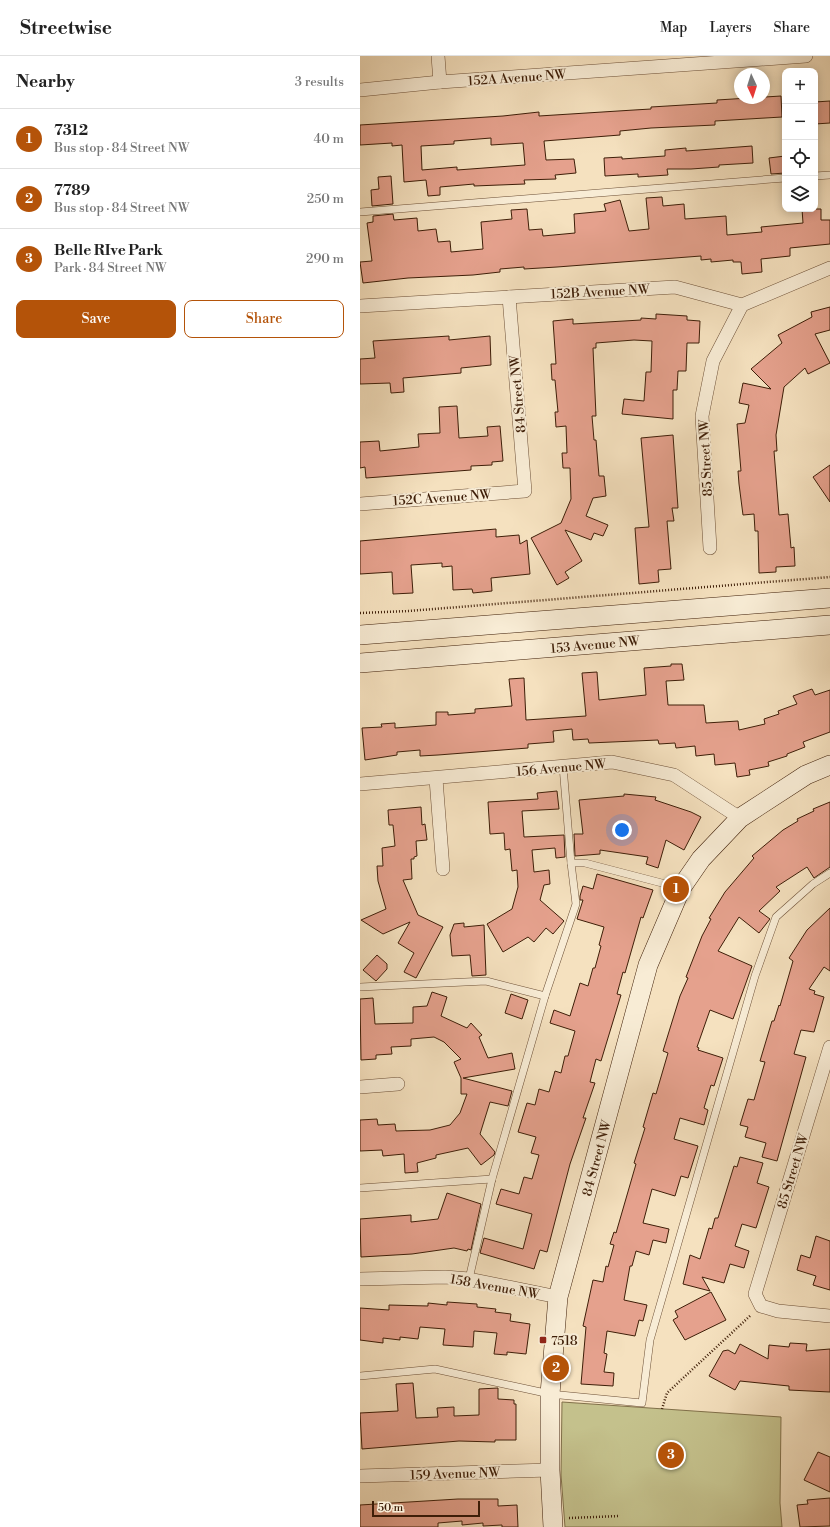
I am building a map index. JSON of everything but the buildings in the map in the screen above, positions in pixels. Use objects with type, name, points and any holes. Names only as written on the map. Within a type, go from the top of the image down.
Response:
[{"type":"main road","name":"153 Avenue NW","points":[[360,635],[830,598]]},
{"type":"main road","name":"153 Avenue NW","points":[[360,662],[830,625]]},
{"type":"main road","points":[[360,627],[405,632]]},
{"type":"main road","points":[[740,818],[806,774],[830,765]]},
{"type":"main road","name":"84 Street NW","points":[[553,1523],[550,1470],[550,1394],[558,1297],[648,965],[682,888],[702,859],[740,818]]},
{"type":"street","points":[[438,56],[440,82]]},
{"type":"street","name":"152A Avenue NW","points":[[360,90],[440,82],[770,57],[806,56]]},
{"type":"street","points":[[742,305],[830,268]]},
{"type":"street","name":"152B Avenue NW","points":[[360,306],[675,287],[742,305]]},
{"type":"street","name":"84 Street NW","points":[[509,297],[525,491]]},
{"type":"street","name":"85 Street NW","points":[[710,548],[702,416],[713,361],[742,305]]},
{"type":"street","name":"152C Avenue NW","points":[[360,504],[525,491]]},
{"type":"street","name":"156 Avenue NW","points":[[360,784],[436,779],[612,762],[674,775],[740,818]]},
{"type":"street","points":[[436,779],[443,869]]},
{"type":"street","name":"85 Street NW","points":[[758,1300],[830,1047]]},
{"type":"street","points":[[360,1087],[398,1084]]},
{"type":"street","name":"158 Avenue NW","points":[[360,1279],[445,1277],[469,1279],[558,1297]]},
{"type":"street","points":[[758,1300],[778,1311],[830,1316]]},
{"type":"street","name":"159 Avenue NW","points":[[360,1476],[550,1470]]},
{"type":"lane","points":[[818,176],[830,175]]},
{"type":"lane","points":[[360,212],[782,178]]},
{"type":"lane","points":[[469,1279],[492,1179],[545,996],[576,904],[570,863],[563,766]]},
{"type":"lane","points":[[570,863],[585,863],[682,888]]},
{"type":"lane","points":[[360,1376],[435,1369],[550,1394],[642,1403],[650,1340],[760,961],[776,917],[813,884],[830,873]]},
{"type":"lane","points":[[360,987],[486,981],[545,996]]},
{"type":"lane","points":[[360,1188],[492,1179]]},
{"type":"path","points":[[360,613],[409,611],[830,577]]},
{"type":"path","points":[[662,1409],[667,1393],[758,1300]]},
{"type":"path","points":[[553,1523],[620,1516]]},
{"type":"shaded area","points":[[562,1402],[781,1417],[780,1503],[782,1527],[565,1527],[561,1475]]},
{"type":"place","name":"7312","points":[[676,889]]},
{"type":"place","name":"7518","points":[[543,1340]]},
{"type":"place","name":"7789","points":[[556,1368]]},
{"type":"place","name":"Belle RIve Park","points":[[671,1455]]}]
